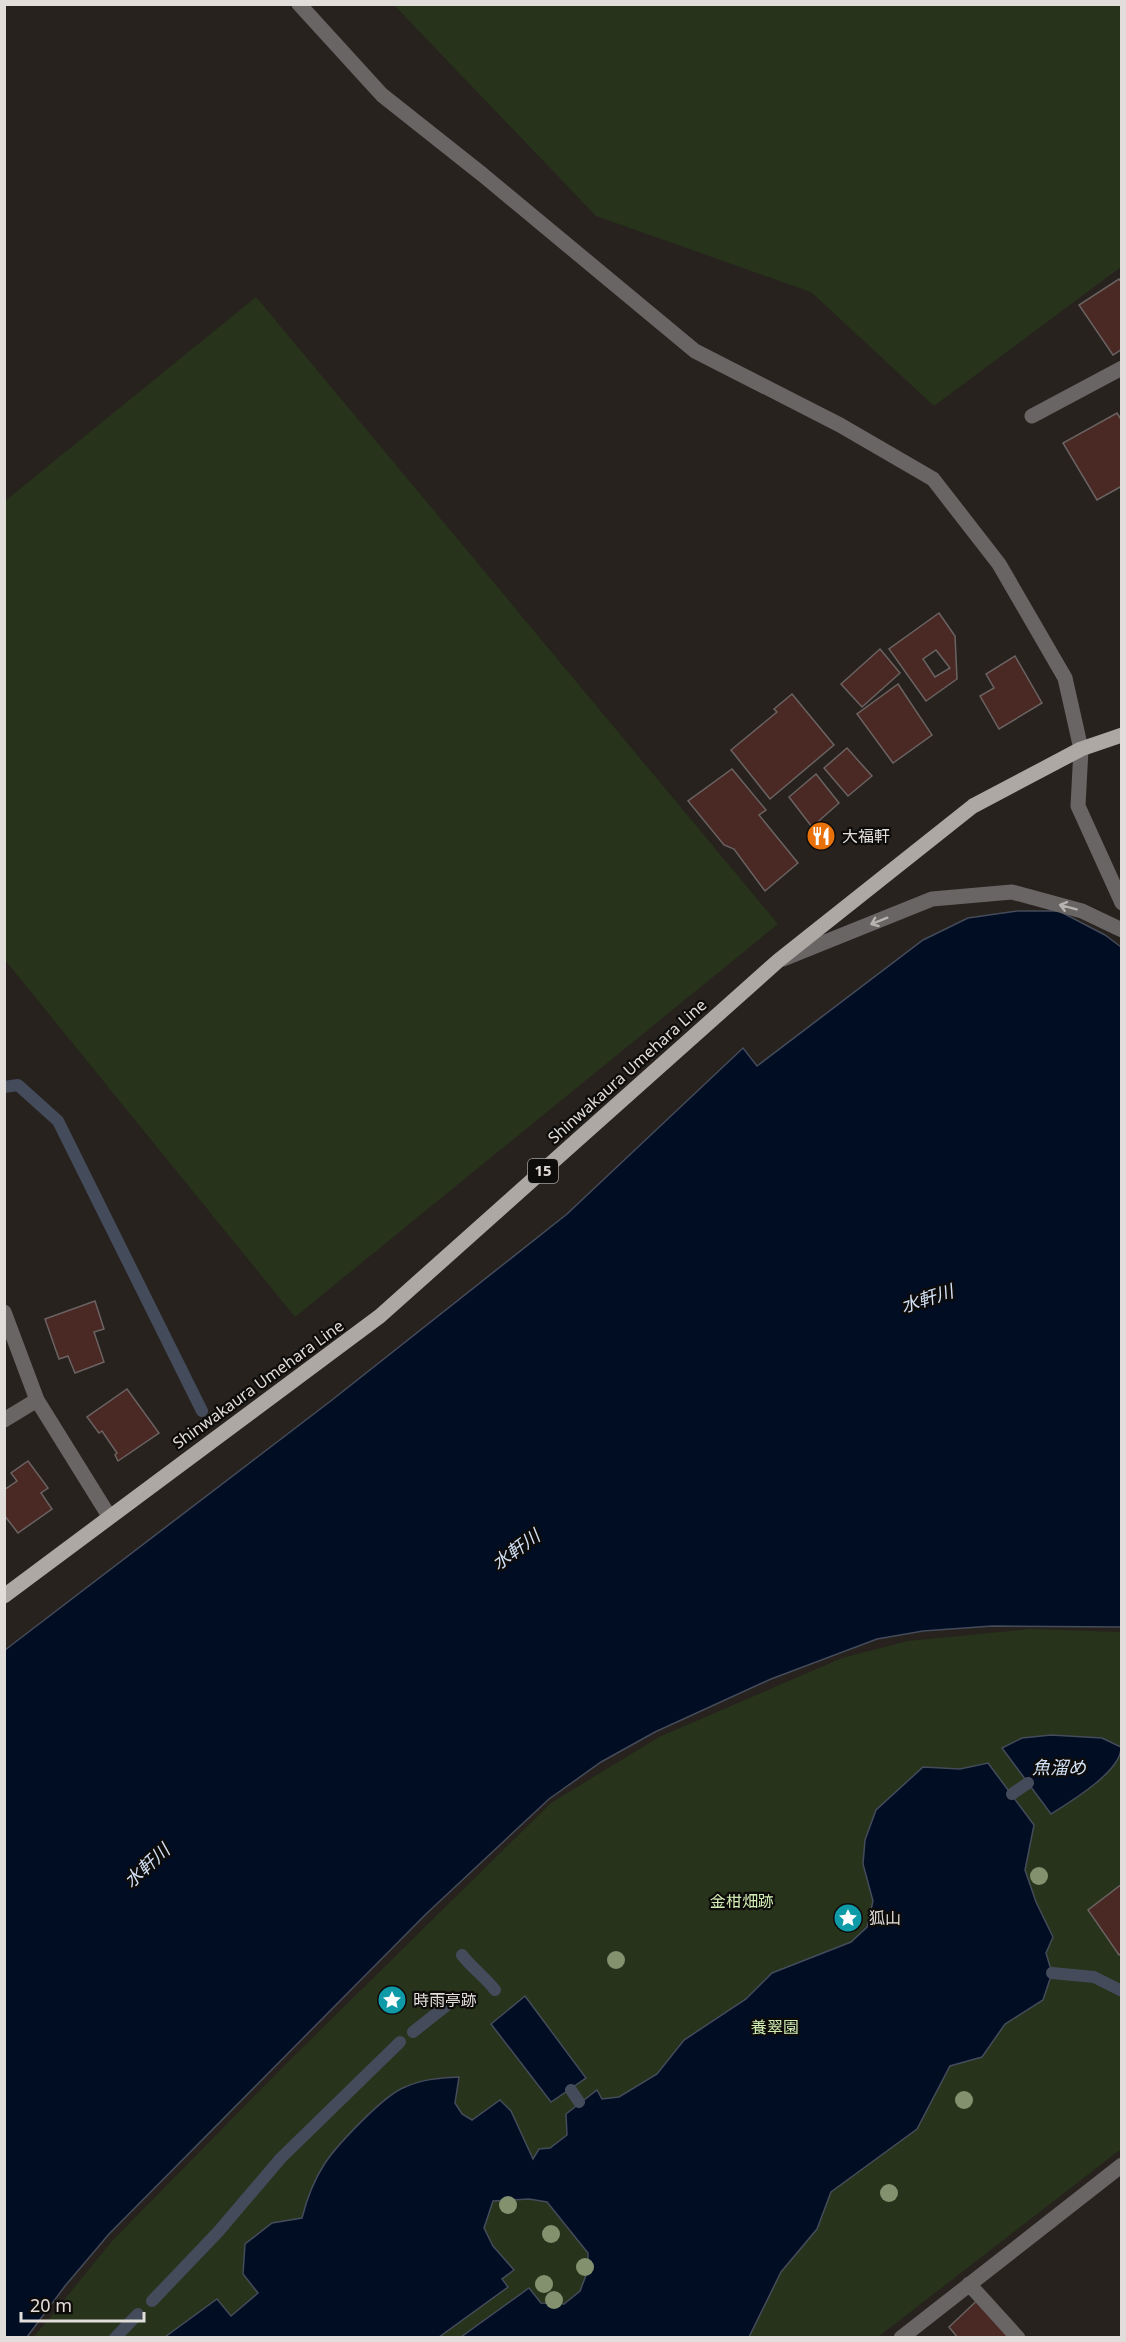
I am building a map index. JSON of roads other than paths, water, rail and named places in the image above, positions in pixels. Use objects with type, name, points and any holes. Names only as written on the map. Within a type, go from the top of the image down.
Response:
[{"type":"main road","name":"Shinwakaura Umehara Line","points":[[4,1596],[380,1316],[779,960],[973,806],[1081,749],[1122,735]]},
{"type":"street","points":[[299,4],[382,95],[483,175],[695,351],[840,425],[933,479],[999,564],[1065,678],[1081,749],[1078,806],[1122,903]]},
{"type":"street","points":[[1032,416],[1120,372]]},
{"type":"street","points":[[779,960],[932,899],[1012,892],[1083,911],[1122,930]]},
{"type":"street","points":[[4,1312],[37,1400],[109,1516]]},
{"type":"street","points":[[4,1420],[37,1400]]},
{"type":"street","points":[[901,2337],[1122,2165]]},
{"type":"street","points":[[969,2284],[1018,2337]]},
{"type":"water","name":"水軒川","points":[[1017,911],[1059,911],[1105,935],[1121,947],[1121,1627],[992,1626],[923,1631],[877,1639],[771,1679],[655,1732],[601,1762],[549,1799],[426,1914],[109,2234],[65,2286],[27,2337],[5,2338],[5,1650],[332,1400],[567,1214],[743,1048],[757,1066],[923,940],[968,918]]},
{"type":"water","name":"魚溜め","points":[[1051,1735],[1102,1738],[1121,1747],[1119,1756],[1104,1776],[1082,1794],[1051,1814],[1002,1748],[1022,1738]]},
{"type":"water","points":[[988,1763],[1034,1825],[1025,1870],[1036,1902],[1053,1937],[1046,1953],[1052,1973],[1043,2000],[1005,2024],[982,2057],[950,2066],[917,2129],[831,2192],[817,2229],[781,2272],[749,2337],[461,2337],[529,2288],[541,2303],[564,2304],[580,2291],[588,2270],[588,2253],[547,2202],[529,2199],[493,2201],[484,2228],[493,2246],[514,2270],[502,2279],[508,2287],[439,2337],[165,2337],[217,2299],[231,2316],[258,2293],[243,2274],[245,2244],[272,2223],[302,2218],[311,2189],[325,2163],[362,2121],[396,2092],[412,2084],[438,2078],[459,2077],[455,2103],[462,2114],[472,2120],[500,2100],[511,2111],[533,2159],[539,2149],[550,2148],[567,2135],[566,2114],[597,2090],[602,2099],[619,2097],[657,2074],[684,2040],[746,1999],[772,1973],[851,1942],[867,1927],[873,1901],[863,1864],[865,1840],[876,1810],[923,1767],[960,1769]]},
{"type":"water","points":[[525,1996],[586,2078],[551,2102],[491,2024]]},
{"type":"waterway","points":[[4,1087],[18,1085],[58,1121],[202,1411]]},
{"type":"waterway","points":[[1012,1794],[1028,1783]]},
{"type":"waterway","points":[[462,1955],[495,1990]]},
{"type":"waterway","points":[[1052,1973],[1094,1977],[1122,1991]]},
{"type":"waterway","points":[[413,2032],[447,2005]]},
{"type":"waterway","points":[[152,2301],[218,2232],[281,2158],[400,2042]]},
{"type":"waterway","points":[[571,2090],[579,2102]]},
{"type":"waterway","points":[[115,2338],[138,2314]]},
{"type":"place","name":"大福軒","points":[[821,836]]},
{"type":"place","name":"狐山","points":[[848,1918]]},
{"type":"place","name":"時雨亭跡","points":[[392,2000]]},
{"type":"park label","name":"金柑畑跡","points":[[742,1901]]},
{"type":"park label","name":"養翠園","points":[[775,2027]]}]
